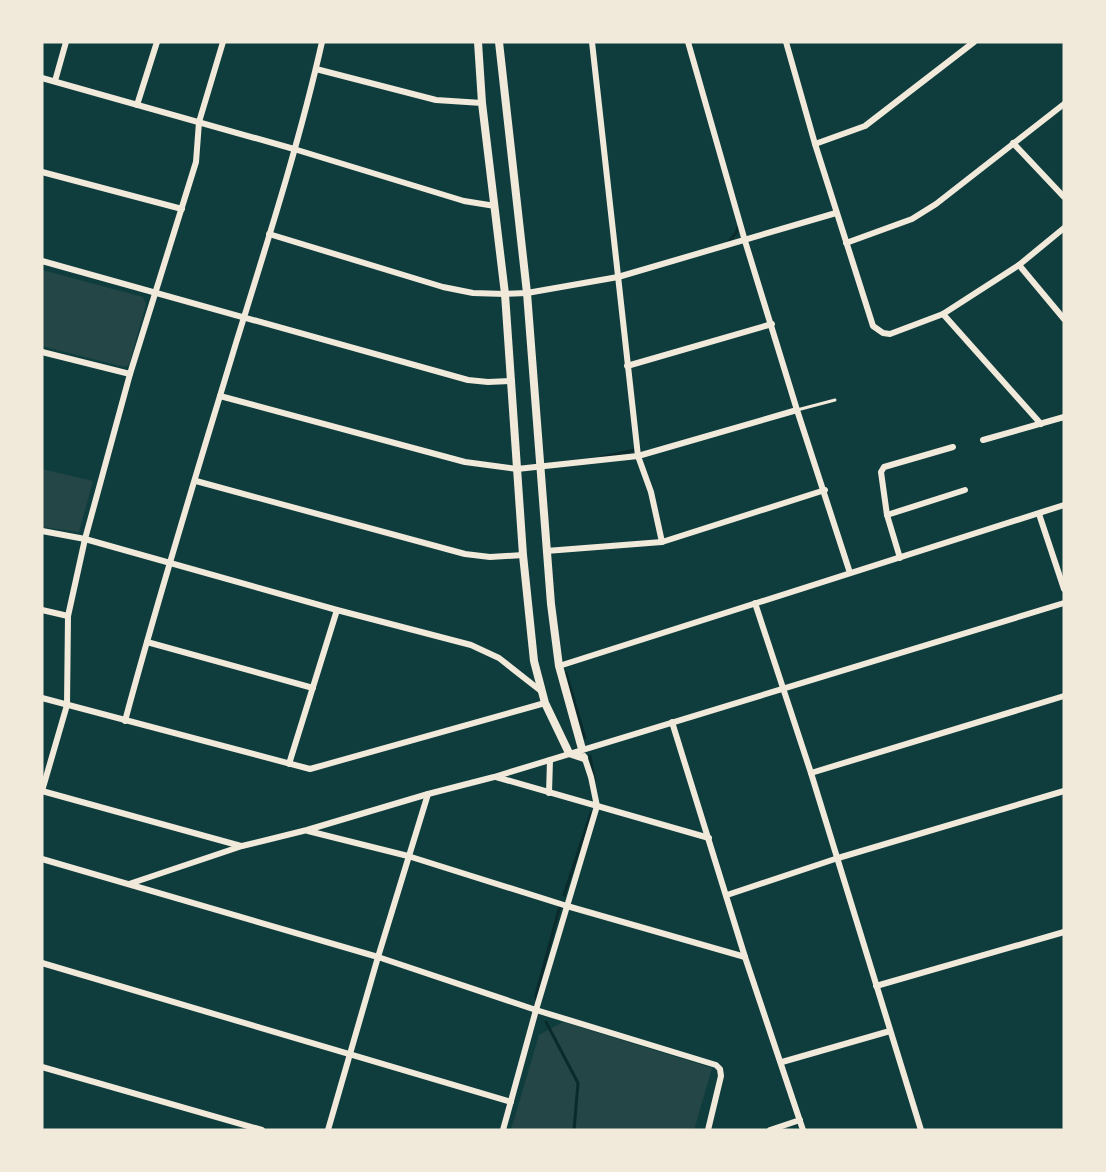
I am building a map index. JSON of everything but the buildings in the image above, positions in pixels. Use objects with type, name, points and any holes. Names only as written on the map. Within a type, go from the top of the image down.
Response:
[{"type":"street","points":[[55,81],[66,42]]},
{"type":"street","points":[[137,105],[158,42]]},
{"type":"street","points":[[223,42],[199,122],[196,162],[130,374],[85,539],[68,616],[68,705],[42,791],[242,846]]},
{"type":"street","points":[[125,721],[169,563],[196,481],[294,149],[322,42]]},
{"type":"street","points":[[478,42],[482,103],[505,294],[516,469],[534,660],[545,703],[569,753]]},
{"type":"street","points":[[499,42],[527,293],[546,551],[560,666],[597,806],[503,1130]]},
{"type":"street","points":[[592,42],[638,456],[651,492],[662,542]]},
{"type":"street","points":[[688,42],[745,241],[850,573]]},
{"type":"street","points":[[786,42],[836,213],[873,326],[883,333],[890,334],[943,314],[1019,265],[1064,228]]},
{"type":"street","points":[[815,144],[865,126],[974,42]]},
{"type":"street","points":[[316,69],[436,100],[482,103]]},
{"type":"street","points":[[42,78],[294,149],[464,201],[495,206]]},
{"type":"street","points":[[846,243],[912,219],[936,204],[1064,104]]},
{"type":"street","points":[[1013,143],[1064,197]]},
{"type":"street","points":[[42,172],[182,209]]},
{"type":"street","points":[[269,234],[443,287],[473,293],[505,294],[527,293],[618,277],[836,213]]},
{"type":"street","points":[[42,261],[468,380],[512,381]]},
{"type":"street","points":[[1019,265],[1064,319]]},
{"type":"street","points":[[943,314],[1041,424]]},
{"type":"street","points":[[627,366],[772,324]]},
{"type":"street","points":[[42,352],[130,374]]},
{"type":"street","points":[[220,396],[465,462],[516,469],[638,456],[797,410]]},
{"type":"street","points":[[983,440],[1064,417]]},
{"type":"street","points":[[900,558],[887,515],[880,474],[884,467],[954,447]]},
{"type":"street","points":[[196,481],[465,554],[490,557],[523,555]]},
{"type":"street","points":[[546,551],[662,542],[825,490]]},
{"type":"street","points":[[887,515],[966,490]]},
{"type":"street","points":[[560,666],[1064,506]]},
{"type":"street","points":[[1039,514],[1064,590]]},
{"type":"street","points":[[42,531],[85,539],[471,645],[499,658],[541,691]]},
{"type":"street","points":[[755,603],[838,858],[921,1130]]},
{"type":"street","points":[[129,884],[242,846],[494,777],[569,753],[583,753],[672,722],[1064,603]]},
{"type":"street","points":[[42,609],[68,616]]},
{"type":"street","points":[[289,765],[337,610]]},
{"type":"street","points":[[147,642],[313,688]]},
{"type":"street","points":[[811,773],[1064,696]]},
{"type":"street","points":[[42,698],[304,769],[317,769],[545,703]]},
{"type":"street","points":[[672,722],[745,957],[803,1130]]},
{"type":"street","points":[[549,793],[550,760]]},
{"type":"street","points":[[494,777],[709,838]]},
{"type":"street","points":[[727,895],[838,858],[1064,790]]},
{"type":"street","points":[[328,1130],[428,794]]},
{"type":"street","points":[[307,830],[408,856],[567,906],[745,957]]},
{"type":"street","points":[[42,859],[378,957],[536,1010],[716,1065],[720,1069],[721,1076],[708,1130]]},
{"type":"street","points":[[876,986],[1064,932]]},
{"type":"street","points":[[42,963],[511,1102]]},
{"type":"street","points":[[782,1062],[890,1031]]},
{"type":"street","points":[[42,1067],[262,1130]]},
{"type":"street","points":[[770,1130],[800,1120]]},
{"type":"lane","points":[[797,410],[835,400]]},
{"type":"shaded area","points":[[42,270],[143,297],[146,304],[129,365],[124,367],[42,346]]},
{"type":"shaded area","points":[[42,469],[93,481],[79,532],[42,527]]},
{"type":"shaded area","points":[[563,1022],[712,1068],[694,1130],[511,1130],[539,1035]]},
{"type":"waterway","points":[[726,245],[736,233],[739,225]]},
{"type":"waterway","points":[[602,457],[635,450],[635,448]]},
{"type":"waterway","points":[[566,673],[585,738]]},
{"type":"waterway","points":[[590,756],[594,778]]},
{"type":"waterway","points":[[564,895],[591,813]]},
{"type":"waterway","points":[[537,1000],[536,995],[560,906]]},
{"type":"waterway","points":[[546,1022],[578,1083],[574,1130]]}]
